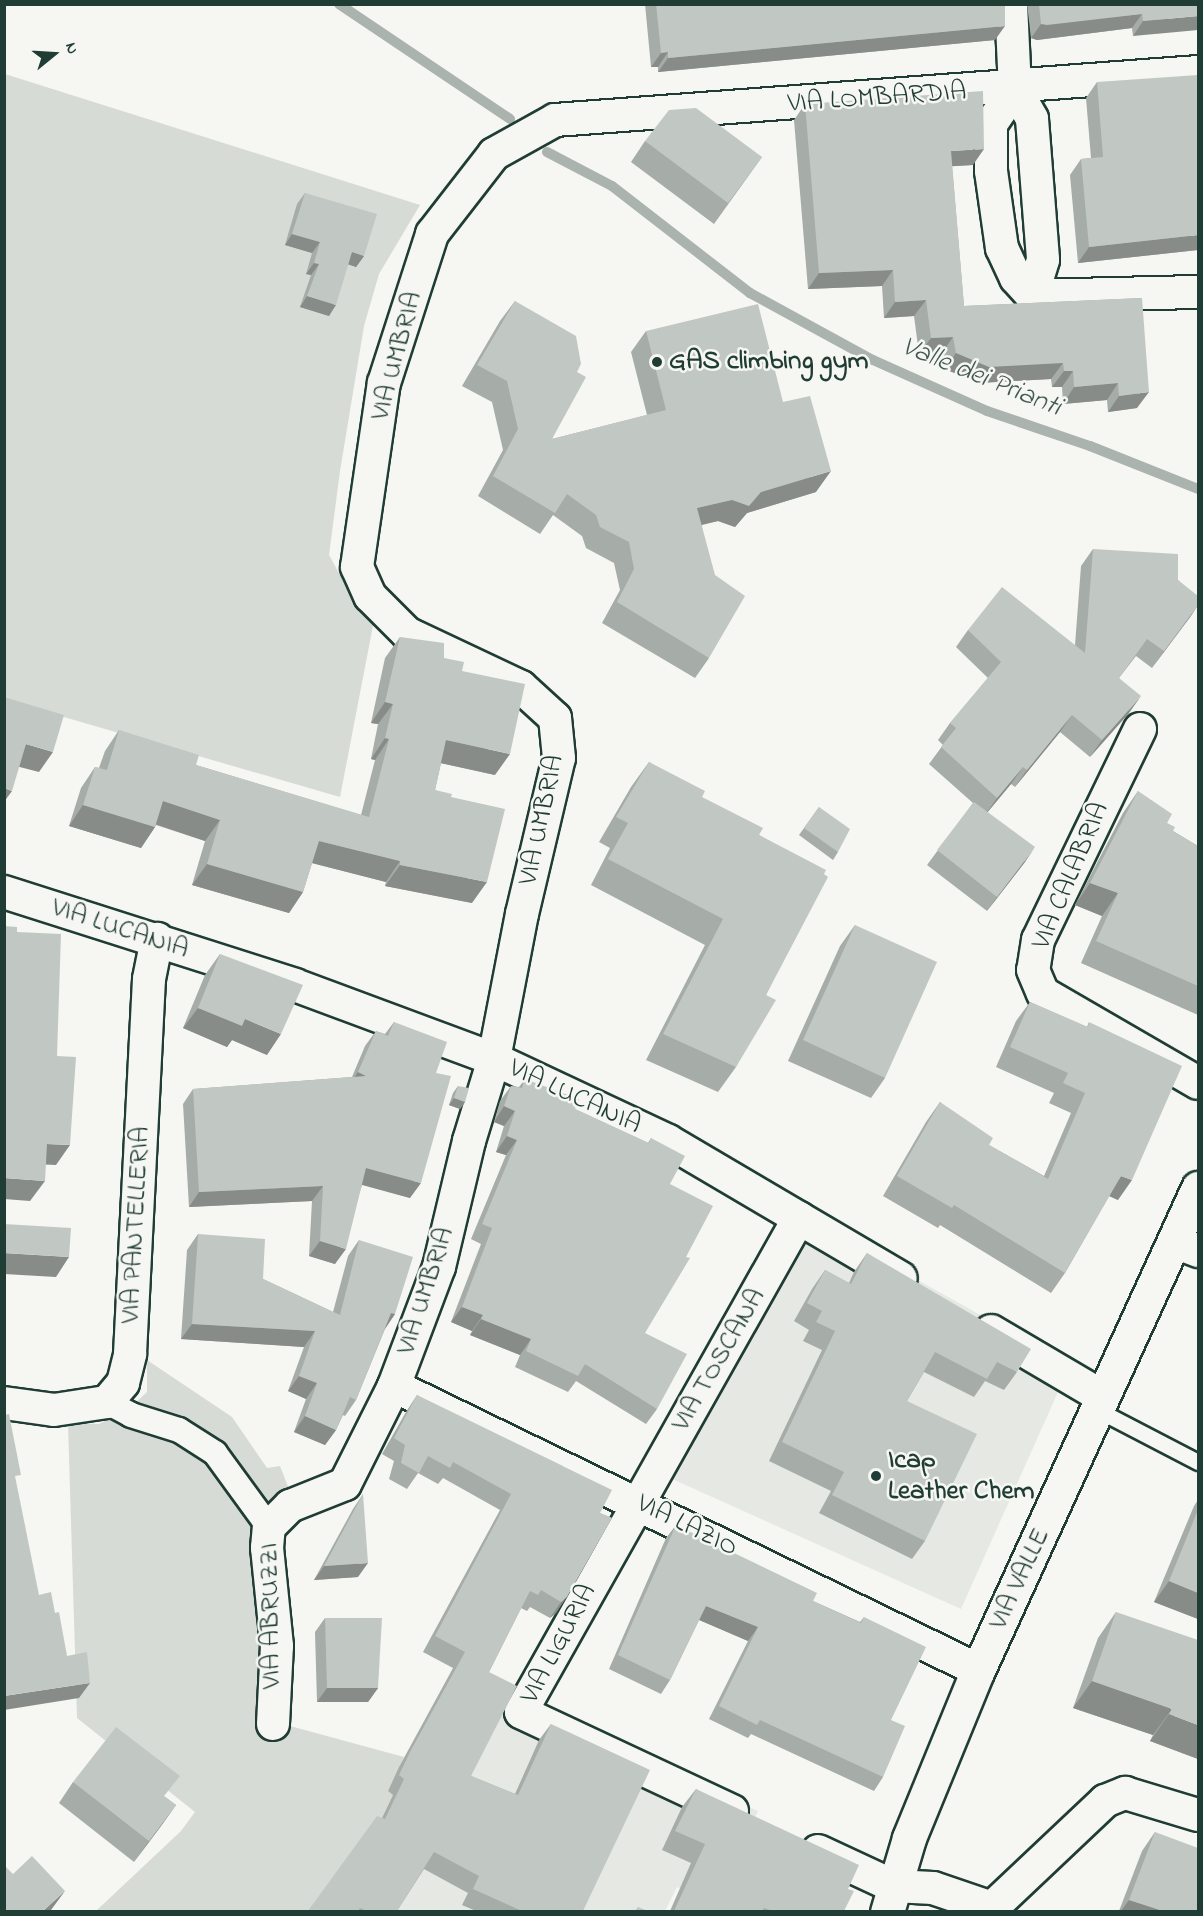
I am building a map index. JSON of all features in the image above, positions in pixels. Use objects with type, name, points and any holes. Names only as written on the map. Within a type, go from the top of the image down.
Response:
[{"type":"main road","name":"VIA VALLE","points":[[890,1899],[978,1670],[1100,1404],[1187,1247],[1198,1188]]},
{"type":"street","points":[[1011,4],[1015,89],[1032,119],[1042,260],[1032,296]]},
{"type":"street","name":"VIA LOMBARDIA","points":[[555,120],[1015,89],[1198,72]]},
{"type":"street","points":[[1015,89],[991,124],[991,171],[1002,248],[1016,278],[1032,296],[1198,292]]},
{"type":"street","name":"VIA UMBRIA","points":[[394,1386],[439,1267],[468,1141],[494,1059],[522,914],[559,758],[555,718],[521,687],[407,633],[369,596],[357,567],[384,383],[432,234],[494,154],[555,120]]},
{"type":"street","name":"VIA CALABRIA","points":[[1140,729],[1038,940],[1033,970],[1043,993],[1198,1083]]},
{"type":"street","name":"VIA LUCANIA","points":[[4,892],[158,939],[494,1059],[668,1141],[931,1296]]},
{"type":"street","name":"VIA PANTELLERIA","points":[[107,1402],[123,1383],[130,1354],[149,979],[158,939]]},
{"type":"street","name":"VIA TOSCANA","points":[[638,1501],[800,1218]]},
{"type":"street","points":[[962,1314],[1100,1404]]},
{"type":"street","name":"VIA LAZIO","points":[[394,1386],[638,1501],[978,1670]]},
{"type":"street","name":"VIA ABRUZZI","points":[[273,1724],[277,1646],[267,1548],[270,1527],[290,1506],[345,1484],[394,1386]]},
{"type":"street","points":[[4,1403],[54,1410],[107,1402],[131,1415],[179,1430],[215,1453],[270,1527]]},
{"type":"street","name":"VIA LIGURIA","points":[[638,1501],[521,1712],[755,1821]]},
{"type":"street","points":[[787,1836],[890,1899],[933,1888],[992,1910],[1105,1801],[1125,1793],[1198,1815]]},
{"type":"lane","points":[[1100,1404],[1198,1462]]},
{"type":"shaded area","points":[[5,74],[420,205],[379,274],[364,326],[340,471],[329,555],[346,586],[376,610],[340,797],[5,700]]},
{"type":"shaded area","points":[[810,1225],[844,1239],[1070,1365],[961,1609],[670,1478]]},
{"type":"shaded area","points":[[147,1360],[232,1417],[267,1468],[280,1466],[292,1497],[283,1527],[286,1631],[279,1723],[404,1757],[388,1791],[393,1795],[373,1836],[309,1911],[96,1911],[181,1831],[195,1812],[77,1718],[68,1423],[99,1424],[129,1409],[147,1392]]},
{"type":"shaded area","points":[[450,1675],[758,1811],[714,1903],[677,1887],[665,1911],[309,1912],[388,1791]]},
{"type":"building","points":[[656,4],[1005,4],[1005,26],[668,58],[668,52],[661,53]]},
{"type":"building","points":[[1039,4],[1198,4],[1198,16],[1143,21],[1142,14],[1047,25],[1041,24]]},
{"type":"building","points":[[1198,75],[1198,235],[1089,247],[1081,159],[1103,157],[1097,82]]},
{"type":"building","points":[[983,91],[984,149],[951,151],[964,306],[1142,298],[1149,392],[1119,396],[1118,383],[1074,387],[1073,371],[1064,371],[1063,363],[989,367],[956,353],[953,337],[931,338],[926,300],[895,302],[893,270],[819,273],[805,104]]},
{"type":"building","points":[[696,108],[762,157],[728,203],[645,141],[669,110]]},
{"type":"building","points":[[305,193],[377,214],[364,256],[352,252],[336,305],[307,296],[319,264],[314,263],[320,242],[292,234]]},
{"type":"building","points":[[515,301],[576,336],[581,364],[577,372],[586,377],[552,439],[666,410],[646,331],[758,304],[783,402],[810,396],[831,471],[761,492],[749,506],[732,500],[697,508],[715,575],[745,596],[709,658],[617,602],[634,569],[629,542],[600,527],[596,515],[567,494],[555,513],[493,476],[518,429],[507,381],[477,365]]},
{"type":"building","points":[[1093,549],[1178,554],[1178,580],[1198,596],[1198,605],[1164,651],[1147,639],[1119,678],[1141,696],[1102,740],[1072,715],[1027,770],[1023,767],[997,798],[941,747],[956,728],[950,723],[1001,662],[968,630],[1002,587],[1085,653]]},
{"type":"building","points":[[400,637],[444,643],[444,658],[464,662],[462,671],[525,684],[510,754],[446,740],[435,790],[452,794],[451,797],[505,809],[487,882],[400,865],[400,861],[319,841],[303,892],[207,864],[220,820],[163,801],[155,827],[83,805],[95,767],[107,770],[119,730],[199,755],[196,765],[369,817],[389,739],[385,738],[393,704],[385,702]]},
{"type":"building","points":[[4,697],[64,715],[53,752],[26,744],[12,791],[4,788]]},
{"type":"building","points":[[649,762],[705,791],[702,797],[763,828],[759,835],[826,870],[824,874],[828,877],[766,995],[776,1000],[736,1067],[663,1034],[723,919],[608,859],[628,823],[616,817]]},
{"type":"building","points":[[1138,791],[1172,814],[1167,823],[1175,827],[1173,831],[1198,846],[1198,986],[1096,941],[1118,893],[1090,883]]},
{"type":"building","points":[[974,802],[1035,847],[997,897],[937,850]]},
{"type":"building","points":[[819,807],[850,829],[838,852],[804,828]]},
{"type":"building","points":[[855,925],[937,962],[885,1078],[803,1040]]},
{"type":"building","points":[[4,926],[17,927],[17,932],[61,934],[57,1056],[76,1057],[70,1145],[47,1144],[45,1181],[4,1178]]},
{"type":"building","points":[[220,954],[303,985],[281,1034],[245,1019],[242,1026],[198,1008]]},
{"type":"building","points":[[1030,1002],[1088,1027],[1089,1022],[1182,1066],[1132,1180],[1121,1176],[1065,1273],[954,1205],[952,1208],[897,1176],[940,1102],[993,1138],[989,1145],[1048,1179],[1085,1093],[1063,1083],[1068,1073],[1010,1047]]},
{"type":"building","points":[[394,1022],[447,1042],[436,1073],[451,1076],[421,1183],[366,1168],[346,1249],[320,1241],[323,1186],[199,1192],[193,1089],[366,1076],[358,1072],[376,1031],[388,1036]]},
{"type":"building","points":[[525,1079],[579,1099],[575,1109],[649,1143],[651,1138],[685,1156],[670,1184],[713,1206],[686,1257],[690,1258],[645,1333],[687,1354],[657,1409],[585,1364],[578,1376],[526,1351],[531,1339],[481,1319],[483,1315],[462,1307],[492,1228],[482,1224],[517,1140],[507,1136],[515,1111],[504,1106],[511,1086],[522,1088]]},
{"type":"building","points":[[458,1086],[469,1088],[465,1102],[454,1098]]},
{"type":"building","points":[[4,1224],[71,1228],[69,1257],[4,1253]]},
{"type":"building","points":[[198,1234],[265,1239],[263,1279],[340,1315],[359,1240],[413,1257],[395,1314],[391,1313],[356,1400],[350,1397],[336,1430],[305,1416],[317,1383],[299,1376],[315,1331],[192,1324]]},
{"type":"building","points":[[867,1253],[1031,1349],[1017,1372],[997,1362],[987,1379],[935,1352],[907,1401],[977,1434],[925,1541],[832,1495],[844,1472],[782,1442],[835,1331],[816,1322],[822,1311],[807,1303],[825,1270],[851,1284]]},
{"type":"building","points":[[417,1395],[612,1490],[600,1513],[612,1518],[567,1597],[561,1602],[541,1590],[538,1595],[530,1591],[489,1672],[517,1686],[471,1776],[518,1795],[551,1724],[650,1770],[583,1911],[522,1911],[473,1889],[479,1876],[434,1852],[397,1911],[367,1911],[360,1908],[358,1911],[308,1911],[377,1816],[385,1819],[404,1779],[399,1775],[465,1652],[435,1636],[511,1494],[453,1462],[450,1468],[428,1456],[419,1473],[401,1463],[405,1445],[394,1438]]},
{"type":"building","points":[[9,1414],[21,1475],[15,1476],[39,1595],[51,1592],[55,1613],[59,1612],[67,1656],[87,1652],[90,1683],[4,1696],[4,1415]]},
{"type":"building","points":[[363,1494],[368,1563],[324,1566]]},
{"type":"building","points":[[1198,1510],[1198,1593],[1169,1581]]},
{"type":"building","points":[[676,1525],[817,1593],[813,1601],[861,1623],[864,1617],[926,1647],[891,1720],[905,1726],[883,1777],[760,1720],[757,1725],[719,1706],[758,1627],[706,1606],[670,1680],[618,1655]]},
{"type":"building","points":[[1116,1612],[1198,1640],[1198,1725],[1169,1714],[1172,1709],[1092,1681]]},
{"type":"building","points":[[325,1618],[382,1618],[378,1688],[327,1688]]},
{"type":"building","points":[[116,1727],[180,1776],[164,1796],[176,1805],[149,1841],[73,1782]]},
{"type":"building","points":[[696,1789],[859,1865],[848,1889],[854,1891],[844,1911],[773,1911],[764,1908],[762,1911],[674,1911],[705,1844],[675,1831]]},
{"type":"building","points":[[1155,1832],[1198,1848],[1198,1911],[1163,1911],[1129,1900]]},
{"type":"building","points":[[32,1856],[65,1891],[43,1911],[4,1911],[4,1865],[13,1874]]},
{"type":"building","points":[[638,1907],[648,1911],[635,1911]]},
{"type":"waterway","name":"Valle dei Prianti","points":[[339,4],[510,119]]},
{"type":"waterway","name":"Valle dei Prianti","points":[[547,152],[612,186],[750,293],[873,360],[987,411],[1090,446],[1198,489]]},
{"type":"place","name":"GAS climbing gym","points":[[657,362]]},
{"type":"place","name":"Icap Leather Chem","points":[[876,1476]]}]
